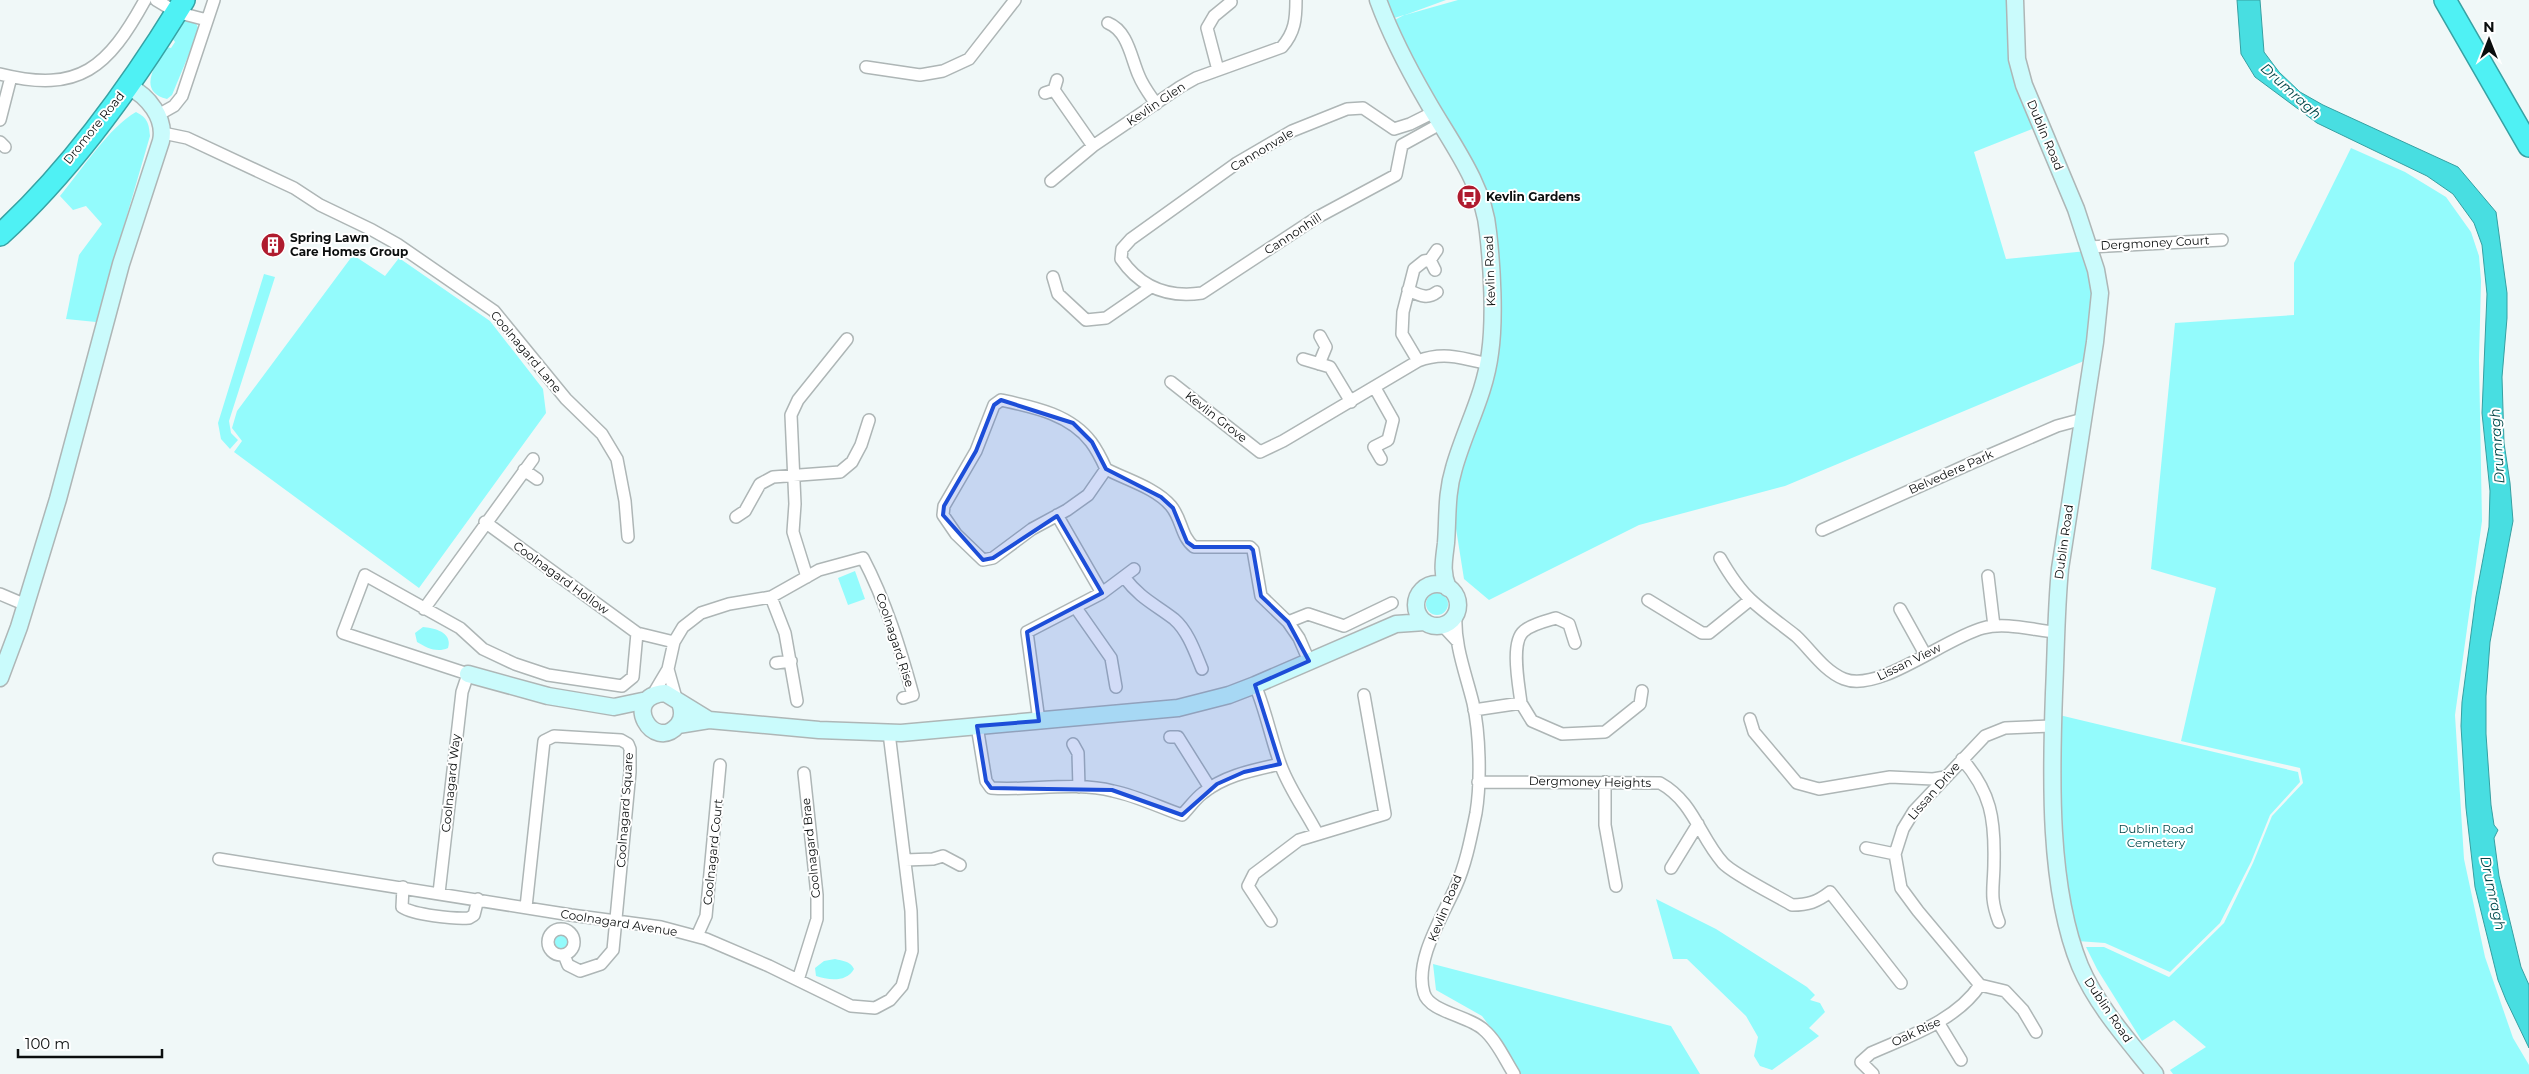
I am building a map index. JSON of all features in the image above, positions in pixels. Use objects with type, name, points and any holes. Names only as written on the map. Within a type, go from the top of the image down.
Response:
[{"type":"highway","points":[[2445,0],[2529,146]]},
{"type":"highway","name":"Dromore Road","points":[[0,235],[29,207],[105,118],[180,6]]},
{"type":"street","points":[[0,120],[6,75],[25,80],[50,80],[84,74],[103,60],[126,34],[145,0]]},
{"type":"street","points":[[156,0],[180,6],[207,20]]},
{"type":"street","points":[[158,115],[174,106],[182,96],[214,0]]},
{"type":"street","points":[[866,67],[920,75],[943,71],[969,59],[1015,0]]},
{"type":"street","name":"Kevlin Glen","points":[[1051,180],[1093,146],[1180,86],[1282,47],[1292,36],[1296,18],[1296,0]]},
{"type":"street","name":"Kevlin Road","points":[[1378,0],[1388,27],[1483,202],[1488,230],[1491,329],[1488,364],[1479,402],[1454,466],[1448,492],[1446,543],[1442,562],[1429,586]]},
{"type":"street","name":"Dublin Road","points":[[2015,0],[2018,60],[2024,85],[2076,209],[2096,270],[2100,293],[2097,328],[2060,569],[2055,632],[2052,726],[2059,891],[2072,943],[2093,992],[2155,1074]]},
{"type":"street","points":[[1218,70],[1207,28],[1214,16],[1233,2]]},
{"type":"street","points":[[1116,23],[1127,43],[1140,78],[1156,104]]},
{"type":"street","points":[[0,678],[26,605],[81,419],[121,264],[163,133],[162,123],[147,100],[128,86]]},
{"type":"street","points":[[1052,88],[1093,146]]},
{"type":"street","name":"Cannonvale","points":[[1126,267],[1120,253],[1131,239],[1237,163],[1292,131],[1347,109],[1363,108],[1394,129],[1437,118]]},
{"type":"street","name":"Cannonhill","points":[[1126,267],[1143,284],[1151,287],[1183,296],[1202,293],[1316,218],[1396,175],[1402,145],[1437,118]]},
{"type":"street","name":"Coolnagard Lane","points":[[163,133],[187,138],[294,188],[320,205],[397,244],[494,311],[566,399],[602,434],[617,459],[625,501],[628,537]]},
{"type":"street","name":"Dergmoney Court","points":[[2089,247],[2222,240]]},
{"type":"street","points":[[1418,361],[1402,334],[1403,312],[1414,268],[1424,261],[1433,265],[1437,250]]},
{"type":"street","points":[[1053,277],[1058,294],[1086,320],[1106,318],[1151,287]]},
{"type":"street","points":[[1408,290],[1426,297],[1431,297],[1437,292]]},
{"type":"street","points":[[1318,364],[1326,348],[1320,336]]},
{"type":"street","points":[[807,577],[793,532],[795,504],[791,415],[798,400],[847,339]]},
{"type":"street","points":[[1303,360],[1330,367],[1351,402],[1418,361],[1431,356],[1447,354],[1488,364]]},
{"type":"street","name":"Kevlin Grove","points":[[1171,382],[1260,452],[1351,402]]},
{"type":"street","points":[[1375,388],[1393,420],[1388,440],[1374,447],[1381,459]]},
{"type":"street","points":[[1106,469],[1088,494],[1032,529],[993,558],[983,560],[956,534],[943,515],[944,506],[976,451],[994,405],[1001,400],[1031,407],[1073,423],[1092,442],[1106,469],[1161,497],[1173,508],[1187,542],[1194,547],[1250,547],[1253,550],[1261,596],[1288,622],[1299,638],[1309,662]]},
{"type":"street","name":"Belvedere Park","points":[[1822,530],[2057,426],[2083,419]]},
{"type":"street","points":[[736,517],[745,511],[760,484],[773,477],[840,472],[852,462],[861,445],[869,420]]},
{"type":"street","points":[[424,609],[533,459]]},
{"type":"street","points":[[524,470],[537,479]]},
{"type":"street","points":[[1057,515],[1102,593]]},
{"type":"street","name":"Coolnagard Hollow","points":[[486,522],[637,633],[674,642]]},
{"type":"street","name":"Coolnagard Rise","points":[[674,642],[683,628],[701,613],[729,604],[772,598],[819,570],[863,558],[878,588],[897,638],[913,695],[903,698]]},
{"type":"street","name":"Lissan View","points":[[1720,558],[1750,600],[1773,617],[1822,664],[1842,678],[1853,682],[1877,679],[1960,636],[1994,626],[2055,632]]},
{"type":"street","name":"Kevlin Road","points":[[1442,562],[1444,578],[1448,588]]},
{"type":"street","points":[[1039,721],[1027,632],[1102,593],[1134,569]]},
{"type":"street","points":[[637,633],[633,677],[622,686],[548,675],[515,664],[483,649],[460,628],[365,576],[343,633],[468,674],[548,696],[614,706],[647,725],[652,730],[664,733],[678,725],[709,720],[819,730],[888,733],[1178,708],[1255,685],[1396,624],[1425,622],[1434,626],[1442,625],[1456,614],[1457,601],[1448,588],[1442,585],[1429,586],[1420,594],[1416,603],[1396,624]]},
{"type":"street","points":[[1988,576],[1994,626]]},
{"type":"street","points":[[1124,577],[1150,604],[1175,620],[1186,634],[1202,669]]},
{"type":"street","points":[[0,594],[26,605]]},
{"type":"street","points":[[772,598],[785,633],[792,661],[797,701]]},
{"type":"street","points":[[1648,600],[1702,633],[1709,633],[1750,600]]},
{"type":"street","points":[[1288,622],[1308,614],[1344,626],[1392,603]]},
{"type":"street","points":[[1416,603],[1418,612],[1425,622]]},
{"type":"street","points":[[1076,608],[1111,658],[1116,687]]},
{"type":"street","points":[[1900,609],[1925,654]]},
{"type":"street","name":"Kevlin Road","points":[[1456,614],[1457,642],[1474,710],[1478,782],[1476,811],[1456,886],[1434,932],[1424,965],[1423,989],[1427,1000],[1436,1007],[1461,1016],[1484,1029],[1514,1074]]},
{"type":"street","points":[[1576,643],[1569,624],[1556,618],[1523,632],[1517,638],[1521,702],[1532,721],[1562,734],[1606,732],[1640,704],[1642,691]]},
{"type":"street","name":"Kevlin Road","points":[[1442,625],[1457,642]]},
{"type":"street","points":[[647,725],[642,713],[668,668],[674,642]]},
{"type":"street","points":[[776,663],[792,661]]},
{"type":"street","points":[[668,668],[682,716],[678,725]]},
{"type":"street","name":"Coolnagard Way","points":[[439,893],[462,692],[468,674]]},
{"type":"street","points":[[1255,685],[1264,707],[1280,764],[1292,793],[1317,833]]},
{"type":"street","points":[[614,706],[665,693],[709,720]]},
{"type":"street","points":[[1271,921],[1248,886],[1254,874],[1299,840],[1317,833],[1386,814],[1364,696]]},
{"type":"street","points":[[1474,710],[1521,702]]},
{"type":"street","points":[[1750,719],[1754,732],[1797,782],[1819,789],[1890,777],[1933,779],[1945,777]]},
{"type":"street","points":[[977,726],[986,781],[991,788],[1016,790],[1079,787],[1112,790],[1182,815],[1210,788],[1244,772],[1280,764]]},
{"type":"street","name":"Lissan Drive","points":[[1980,985],[1901,888],[1895,854],[1903,829],[1914,811],[1985,736],[2005,728],[2052,726]]},
{"type":"street","name":"Coolnagard Avenue","points":[[219,859],[526,908],[661,927],[698,936],[798,980],[851,1006],[875,1008],[890,1000],[902,986],[912,951],[911,910],[888,733]]},
{"type":"street","name":"Coolnagard Square","points":[[526,908],[544,741],[554,736],[621,740],[628,744],[630,750],[630,772],[616,921]]},
{"type":"street","points":[[1170,737],[1178,737],[1210,788]]},
{"type":"street","points":[[1073,744],[1078,752],[1079,787]]},
{"type":"street","points":[[1962,759],[1977,777],[1987,797],[1993,824],[1992,902],[1999,922]]},
{"type":"street","name":"Coolnagard Court","points":[[698,936],[706,916],[720,765]]},
{"type":"street","name":"Coolnagard Brae","points":[[798,980],[817,919],[804,773]]},
{"type":"street","name":"Dergmoney Heights","points":[[1478,782],[1660,783],[1675,792],[1724,865],[1792,905],[1805,905],[1817,902],[1830,892],[1901,984]]},
{"type":"street","points":[[1605,782],[1606,825],[1616,886]]},
{"type":"street","points":[[1671,868],[1698,824]]},
{"type":"street","points":[[1866,848],[1895,854]]},
{"type":"street","points":[[905,860],[933,859],[942,856],[960,865]]},
{"type":"street","points":[[403,887],[402,907],[415,912],[468,918],[474,916],[478,900]]},
{"type":"street","points":[[564,955],[568,964],[580,971],[601,964],[613,950],[616,921]]},
{"type":"street","points":[[1980,985],[2005,992],[2023,1010],[2036,1032]]},
{"type":"street","name":"Oak Rise","points":[[1873,1074],[1861,1062],[1871,1053],[1938,1022],[1971,999],[1980,985]]},
{"type":"street","points":[[1938,1022],[1961,1060]]},
{"type":"highlighted area","points":[[1001,400],[1073,423],[1092,442],[1106,469],[1161,497],[1173,508],[1187,542],[1194,547],[1250,547],[1253,550],[1261,596],[1288,622],[1309,661],[1255,685],[1280,764],[1244,772],[1217,784],[1182,815],[1112,790],[991,788],[986,781],[977,726],[1039,721],[1027,632],[1102,593],[1057,516],[993,558],[983,560],[943,515],[944,506],[976,451],[994,405]]},
{"type":"green space","points":[[1381,0],[1446,0],[1405,15],[1458,0],[2015,0],[2015,29],[2040,126],[1974,152],[2006,259],[2087,251],[2096,270],[2091,358],[1785,486],[1639,525],[1489,600],[1464,579],[1454,516],[1453,494],[1482,404],[1492,230],[1391,22],[1404,15],[1388,20]]},
{"type":"green space","points":[[185,18],[195,21],[199,30],[172,95],[167,99],[152,90],[150,84],[151,76],[166,47],[171,48],[175,42],[172,38]]},
{"type":"green space","points":[[136,112],[147,122],[150,136],[96,322],[66,319],[79,255],[102,224],[86,206],[73,210],[60,196],[106,138]]},
{"type":"green space","points":[[2351,148],[2405,172],[2446,197],[2471,232],[2479,256],[2481,281],[2479,360],[2482,521],[2455,715],[2464,859],[2485,957],[2513,1038],[2529,1065],[2529,1074],[2173,1074],[2170,1070],[2206,1047],[2174,1020],[2142,1041],[2097,969],[2086,947],[2104,947],[2169,977],[2224,923],[2253,863],[2272,816],[2303,783],[2300,768],[2181,741],[2216,588],[2151,569],[2175,323],[2294,315],[2294,263]]},
{"type":"green space","points":[[353,255],[385,276],[399,258],[490,321],[543,389],[546,413],[419,588],[234,452],[242,441],[232,428],[237,411]]},
{"type":"green space","points":[[264,274],[275,277],[229,421],[231,433],[238,440],[230,449],[221,439],[218,423]]},
{"type":"green space","points":[[855,571],[865,599],[848,605],[838,578]]},
{"type":"green space","points":[[1437,593],[1445,596],[1448,604],[1445,612],[1437,615],[1429,612],[1426,604],[1429,596]]},
{"type":"green space","points":[[423,627],[442,632],[448,638],[448,648],[436,650],[417,642],[415,633]]},
{"type":"green space","name":"Dublin Road Cemetery","points":[[2055,714],[2298,772],[2300,782],[2270,815],[2251,862],[2220,923],[2170,972],[2105,943],[2077,941],[2064,890]]},
{"type":"green space","points":[[1656,899],[1716,929],[1807,987],[1815,995],[1810,1000],[1820,1003],[1825,1012],[1809,1028],[1819,1036],[1772,1070],[1760,1066],[1754,1056],[1758,1037],[1746,1016],[1687,959],[1673,959]]},
{"type":"green space","points":[[561,935],[567,937],[569,943],[567,949],[561,951],[555,949],[553,943],[555,937]]},
{"type":"green space","points":[[835,959],[848,963],[854,969],[846,977],[842,978],[826,979],[816,976],[815,968],[824,961]]},
{"type":"green space","points":[[1433,964],[1671,1026],[1700,1074],[1519,1074],[1502,1043],[1482,1016],[1436,990]]},
{"type":"water","name":"Drumragh","points":[[2237,0],[2260,0],[2264,52],[2279,72],[2300,92],[2323,105],[2458,167],[2496,212],[2507,293],[2502,377],[2504,443],[2513,521],[2490,642],[2486,696],[2486,734],[2491,805],[2494,825],[2498,830],[2494,838],[2499,876],[2521,967],[2529,985],[2529,1048],[2498,980],[2475,887],[2466,808],[2461,726],[2462,702],[2476,596],[2489,527],[2490,491],[2482,413],[2487,294],[2482,245],[2474,223],[2453,194],[2427,176],[2317,123],[2255,77],[2241,54]]},
{"type":"place","name":"Kevlin Gardens","points":[[1469,197]]},
{"type":"place","name":"Spring Lawn Care Homes Group","points":[[273,245]]}]
